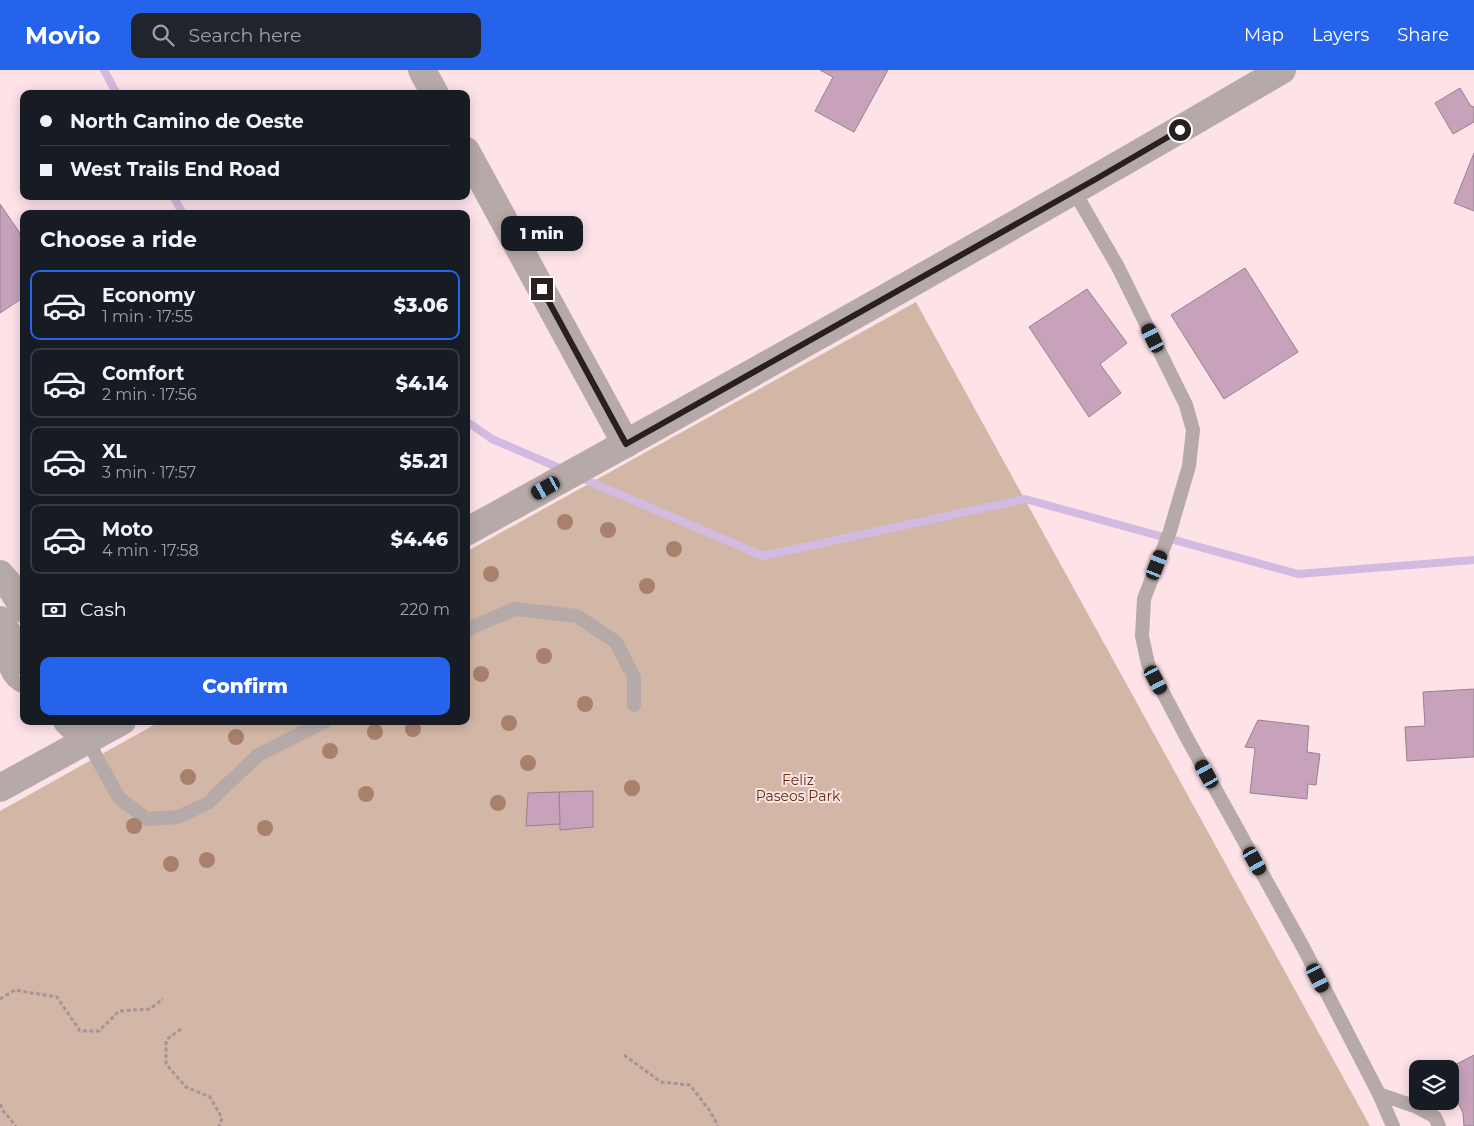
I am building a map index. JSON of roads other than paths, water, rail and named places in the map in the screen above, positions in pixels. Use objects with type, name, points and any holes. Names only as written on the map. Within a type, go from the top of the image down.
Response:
[{"type":"street","points":[[422,70],[433,90]]},
{"type":"street","points":[[470,530],[1074,191],[1282,70]]},
{"type":"street","points":[[470,158],[626,444]]},
{"type":"street","points":[[0,574],[20,602]]},
{"type":"street","points":[[10,624],[20,651]]},
{"type":"street","points":[[0,788],[84,731],[107,725]]},
{"type":"lane","points":[[1074,191],[1118,267],[1186,405],[1193,430],[1189,466],[1170,531],[1144,599],[1142,636],[1148,664],[1303,947],[1379,1094],[1393,1126]]},
{"type":"lane","points":[[470,628],[515,609],[577,616],[616,642],[634,677],[634,704]]},
{"type":"lane","points":[[10,624],[3,640],[2,665],[9,676],[20,686]]},
{"type":"lane","points":[[84,731],[119,798],[147,819],[178,817],[208,803],[258,755],[318,725]]},
{"type":"lane","points":[[1379,1094],[1417,1107],[1435,1117],[1439,1126]]},
{"type":"waterway","points":[[104,70],[115,90]]},
{"type":"waterway","points":[[175,200],[181,210]]},
{"type":"waterway","points":[[470,424],[492,439],[564,470]]},
{"type":"waterway","points":[[579,477],[763,556],[1025,499],[1298,574],[1474,560]]},
{"type":"park label","name":"Feliz Paseos Park","points":[[798,788]]}]
